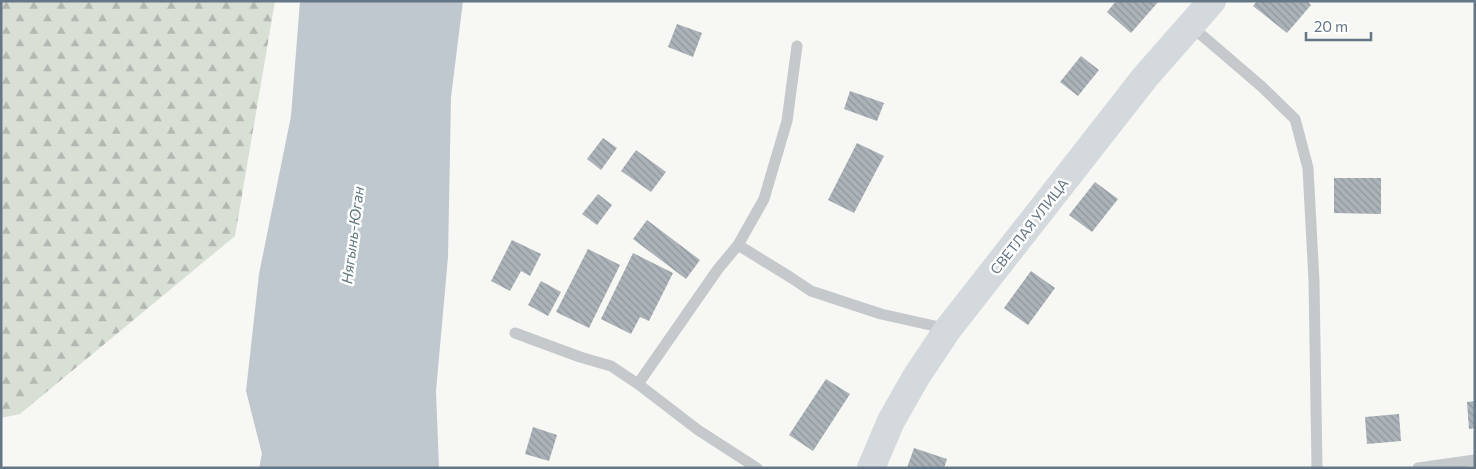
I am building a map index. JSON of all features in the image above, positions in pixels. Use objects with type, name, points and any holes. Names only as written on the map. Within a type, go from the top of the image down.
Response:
[{"type":"street","name":"СВЕТЛАЯ УЛИЦА","points":[[871,468],[891,421],[916,377],[948,329],[1146,76],[1212,1]]},
{"type":"lane","points":[[1190,26],[1261,86],[1295,119],[1308,168],[1314,281],[1316,468]]},
{"type":"lane","points":[[638,384],[718,269],[738,245],[764,199],[787,121],[797,46]]},
{"type":"lane","points":[[738,245],[811,291],[881,314],[948,329]]},
{"type":"lane","points":[[515,334],[611,366],[698,430],[757,468]]},
{"type":"lane","points":[[1418,468],[1475,460]]},
{"type":"green space","points":[[1,1],[275,1],[235,236],[20,414],[1,418]]},
{"type":"water","name":"Нягынь-Юган","points":[[300,1],[463,1],[451,97],[448,257],[436,391],[439,468],[259,468],[262,454],[246,391],[259,274],[291,116]]},
{"type":"building","points":[[1116,1],[1159,1],[1131,33],[1107,12]]},
{"type":"building","points":[[1257,1],[1307,1],[1311,5],[1287,33],[1253,6]]},
{"type":"building","points":[[677,24],[702,33],[693,57],[668,47]]},
{"type":"building","points":[[1081,56],[1099,70],[1078,96],[1060,82]]},
{"type":"building","points":[[850,91],[884,103],[877,121],[844,109]]},
{"type":"building","points":[[603,138],[617,148],[601,170],[587,159]]},
{"type":"building","points":[[857,143],[884,156],[854,213],[828,200]]},
{"type":"building","points":[[636,150],[666,172],[651,192],[621,171]]},
{"type":"building","points":[[1334,178],[1381,178],[1381,214],[1334,213]]},
{"type":"building","points":[[1095,182],[1118,199],[1092,232],[1069,215]]},
{"type":"building","points":[[598,194],[612,205],[597,225],[582,214]]},
{"type":"building","points":[[647,220],[700,260],[686,279],[633,239]]},
{"type":"building","points":[[512,240],[541,254],[530,276],[521,271],[510,291],[491,281]]},
{"type":"building","points":[[588,249],[620,265],[589,328],[556,312]]},
{"type":"building","points":[[633,253],[673,273],[649,321],[640,317],[631,334],[601,319]]},
{"type":"building","points":[[1031,271],[1055,288],[1028,325],[1004,308]]},
{"type":"building","points":[[541,281],[561,292],[548,316],[528,305]]},
{"type":"building","points":[[826,379],[850,394],[813,451],[789,435]]},
{"type":"building","points":[[1475,401],[1475,428],[1469,429],[1467,402]]},
{"type":"building","points":[[1399,414],[1401,441],[1367,444],[1365,417]]},
{"type":"building","points":[[533,427],[557,435],[549,461],[525,454]]},
{"type":"building","points":[[914,448],[947,459],[944,468],[907,468]]}]
